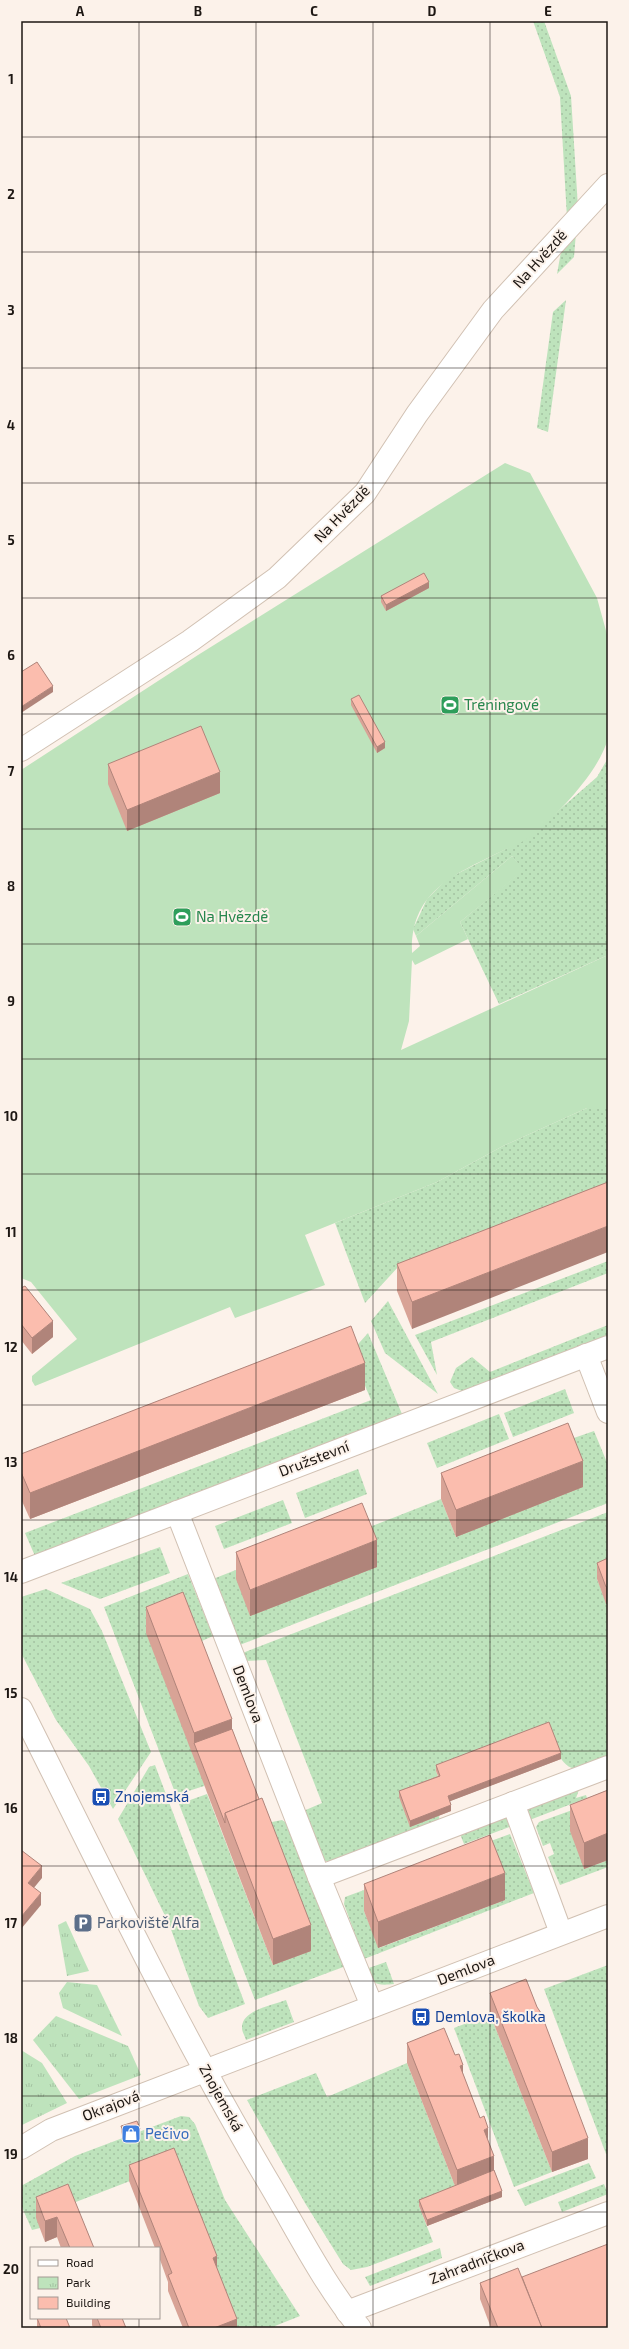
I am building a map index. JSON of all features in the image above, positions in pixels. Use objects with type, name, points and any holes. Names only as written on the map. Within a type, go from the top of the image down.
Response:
[{"type":"street","name":"Na Hvězdě","points":[[21,750],[190,641],[276,578],[360,498],[417,414],[493,310],[608,185]]},
{"type":"street","name":"Družstevní","points":[[21,1572],[608,1347]]},
{"type":"street","points":[[586,1355],[608,1412]]},
{"type":"street","name":"Demlova","points":[[177,1512],[319,1877],[372,2006]]},
{"type":"street","name":"Znojemská","points":[[21,1709],[205,2070],[242,2137],[354,2320]]},
{"type":"street","points":[[319,1877],[608,1767]]},
{"type":"street","points":[[513,1803],[561,1933]]},
{"type":"street","name":"Demlova","points":[[205,2070],[608,1916]]},
{"type":"street","name":"Okrajová","points":[[21,2148],[50,2130],[205,2070]]},
{"type":"street","name":"Zahradníčkova","points":[[354,2320],[608,2213]]},
{"type":"green space","points":[[533,21],[544,21],[571,96],[578,208],[574,257],[557,274],[567,218],[560,97]]},
{"type":"green space","points":[[566,300],[548,432],[537,428],[553,312]]},
{"type":"green space","name":"Na Hvězdě","points":[[505,463],[530,473],[597,598],[608,638],[608,738],[596,765],[575,793],[551,819],[522,842],[469,867],[453,877],[439,887],[428,899],[419,914],[413,931],[412,953],[420,946],[416,936],[512,856],[524,870],[460,922],[468,939],[415,965],[412,960],[409,1021],[401,1050],[608,955],[608,1108],[587,1108],[503,1146],[437,1182],[305,1235],[325,1285],[235,1318],[230,1307],[35,1386],[32,1381],[32,1376],[77,1339],[31,1282],[21,1278],[21,770],[198,655]]},
{"type":"green space","points":[[608,758],[608,955],[499,1004],[460,922],[523,870],[512,856],[416,936],[413,929],[427,899],[447,879],[527,838],[597,777]]},
{"type":"green space","points":[[587,1108],[608,1108],[608,1183],[399,1266],[365,1303],[335,1223],[437,1182],[503,1146]]},
{"type":"green space","points":[[608,1261],[608,1273],[431,1342],[437,1375],[415,1335]]},
{"type":"green space","points":[[388,1301],[438,1394],[385,1353],[371,1321]]},
{"type":"green space","points":[[608,1325],[608,1335],[462,1391],[454,1388],[450,1382],[456,1368],[472,1357],[490,1372]]},
{"type":"green space","points":[[368,1333],[402,1414],[35,1556],[25,1533],[371,1400],[351,1352]]},
{"type":"green space","points":[[565,1389],[574,1413],[513,1437],[504,1413]]},
{"type":"green space","points":[[499,1414],[509,1439],[437,1468],[427,1443]]},
{"type":"green space","points":[[594,1431],[608,1465],[608,1503],[237,1646],[213,1579],[256,1562],[362,1530],[441,1499],[456,1537],[545,1448]]},
{"type":"green space","points":[[358,1469],[367,1494],[305,1518],[296,1493]]},
{"type":"green space","points":[[283,1500],[292,1523],[224,1549],[215,1526]]},
{"type":"green space","points":[[608,1512],[608,1575],[597,1579],[608,1608],[608,1759],[585,1768],[578,1769],[566,1765],[558,1754],[549,1728],[436,1771],[440,1782],[439,1824],[340,1862],[325,1861],[316,1851],[301,1812],[322,1803],[266,1660],[244,1661],[240,1654]]},
{"type":"green space","points":[[160,1547],[170,1573],[100,1599],[61,1583]]},
{"type":"green space","points":[[188,1574],[213,1636],[193,1645],[204,1786],[176,1795],[104,1607]]},
{"type":"green space","points":[[46,1589],[90,1609],[102,1631],[151,1752],[113,1809],[89,1766],[56,1720],[21,1653],[21,1597]]},
{"type":"green space","points":[[155,1765],[245,2004],[208,2018],[199,2006],[169,1924],[118,1819],[149,1767]]},
{"type":"green space","points":[[581,1784],[576,1798],[586,1795],[587,1798],[527,1821],[527,1809]]},
{"type":"green space","points":[[207,1794],[273,1965],[262,1824],[282,1820],[290,1825],[346,1966],[255,2000],[179,1804]]},
{"type":"green space","points":[[589,1804],[584,1869],[608,1860],[608,1867],[560,1885],[548,1857],[554,1854],[550,1843],[543,1846],[536,1827],[539,1822]]},
{"type":"green space","points":[[506,1815],[515,1825],[464,1844],[460,1834]]},
{"type":"green space","points":[[510,1834],[534,1893],[364,1959],[344,1904],[345,1897],[383,1883],[364,1911],[379,1948],[505,1900],[458,1853]]},
{"type":"green space","points":[[66,1921],[89,1971],[67,1976],[58,1925]]},
{"type":"green space","points":[[386,1962],[394,1984],[383,1985],[376,1983],[369,1978],[363,1970]]},
{"type":"green space","points":[[608,1965],[608,2153],[606,2154],[544,1989]]},
{"type":"green space","points":[[67,1982],[97,1985],[122,2036],[63,2008],[59,1993]]},
{"type":"green space","points":[[286,2000],[294,2022],[246,2040],[242,2028],[243,2022],[247,2017],[259,2009]]},
{"type":"green space","points":[[490,2014],[552,2172],[514,2187],[454,2028]]},
{"type":"green space","points":[[56,2016],[128,2046],[141,2075],[79,2099],[33,2040]]},
{"type":"green space","points":[[21,2050],[42,2063],[67,2103],[22,2125]]},
{"type":"green space","points":[[407,2063],[457,2191],[419,2206],[433,2242],[367,2267],[351,2270],[343,2264],[305,2203],[247,2100],[316,2073],[327,2097]]},
{"type":"green space","points":[[181,2116],[189,2117],[195,2124],[225,2200],[300,2316],[275,2326],[275,2328],[234,2328],[174,2164],[68,2205],[40,2228],[32,2230],[21,2205],[21,2186],[75,2156]]},
{"type":"green space","points":[[589,2163],[596,2178],[525,2206],[517,2190]]},
{"type":"green space","points":[[604,2184],[608,2194],[562,2212],[558,2202]]},
{"type":"green space","points":[[440,2248],[442,2258],[370,2286],[365,2277]]},
{"type":"building","points":[[424,573],[429,582],[386,605],[381,596]]},
{"type":"building","points":[[37,662],[53,686],[21,707],[21,672]]},
{"type":"building","points":[[359,695],[385,742],[377,747],[351,699]]},
{"type":"building","points":[[201,726],[220,772],[127,810],[108,764]]},
{"type":"building","points":[[608,1182],[608,1226],[412,1302],[397,1264]]},
{"type":"building","points":[[25,1286],[53,1321],[32,1338],[21,1324],[21,1288]]},
{"type":"building","points":[[351,1326],[365,1363],[30,1493],[21,1472],[21,1454]]},
{"type":"building","points":[[568,1423],[583,1461],[456,1510],[441,1473]]},
{"type":"building","points":[[362,1503],[377,1540],[250,1590],[236,1552]]},
{"type":"building","points":[[608,1558],[608,1586],[606,1587],[597,1563]]},
{"type":"building","points":[[183,1592],[232,1719],[194,1733],[146,1607]]},
{"type":"building","points":[[549,1722],[561,1753],[448,1796],[451,1805],[410,1821],[399,1791],[440,1776],[436,1765]]},
{"type":"building","points":[[232,1729],[259,1799],[225,1813],[225,1823],[194,1743]]},
{"type":"building","points":[[608,1790],[608,1833],[584,1843],[570,1805]]},
{"type":"building","points":[[262,1798],[311,1925],[273,1939],[225,1813]]},
{"type":"building","points":[[490,1835],[505,1873],[378,1922],[364,1884]]},
{"type":"building","points":[[21,1850],[42,1866],[28,1883],[41,1893],[21,1917]]},
{"type":"building","points":[[526,1979],[537,2007],[541,2013],[588,2138],[552,2152],[490,1993]]},
{"type":"building","points":[[444,2028],[455,2055],[459,2054],[463,2065],[460,2066],[480,2118],[484,2116],[488,2128],[484,2130],[494,2156],[457,2170],[407,2043]]},
{"type":"building","points":[[137,2121],[140,2129],[124,2135],[121,2126]]},
{"type":"building","points":[[174,2148],[217,2256],[213,2258],[237,2319],[214,2328],[189,2328],[168,2275],[172,2273],[129,2165]]},
{"type":"building","points":[[494,2170],[502,2191],[427,2220],[419,2200]]},
{"type":"building","points":[[68,2184],[94,2247],[70,2247],[57,2217],[45,2221],[36,2197]]},
{"type":"building","points":[[608,2244],[608,2328],[542,2328],[522,2277]]},
{"type":"building","points":[[518,2268],[542,2328],[498,2328],[480,2283]]},
{"type":"building","points":[[37,2319],[66,2319],[70,2328],[41,2328]]},
{"type":"building","points":[[97,2319],[122,2319],[126,2328],[101,2328]]},
{"type":"place","name":"Tréningové","points":[[450,705]]},
{"type":"place","name":"Na Hvězdě","points":[[182,917]]},
{"type":"place","name":"Znojemská","points":[[101,1797]]},
{"type":"place","name":"Parkoviště Alfa","points":[[83,1923]]},
{"type":"place","name":"Demlova, školka","points":[[421,2017]]},
{"type":"place","name":"Pečivo","points":[[131,2134]]}]
